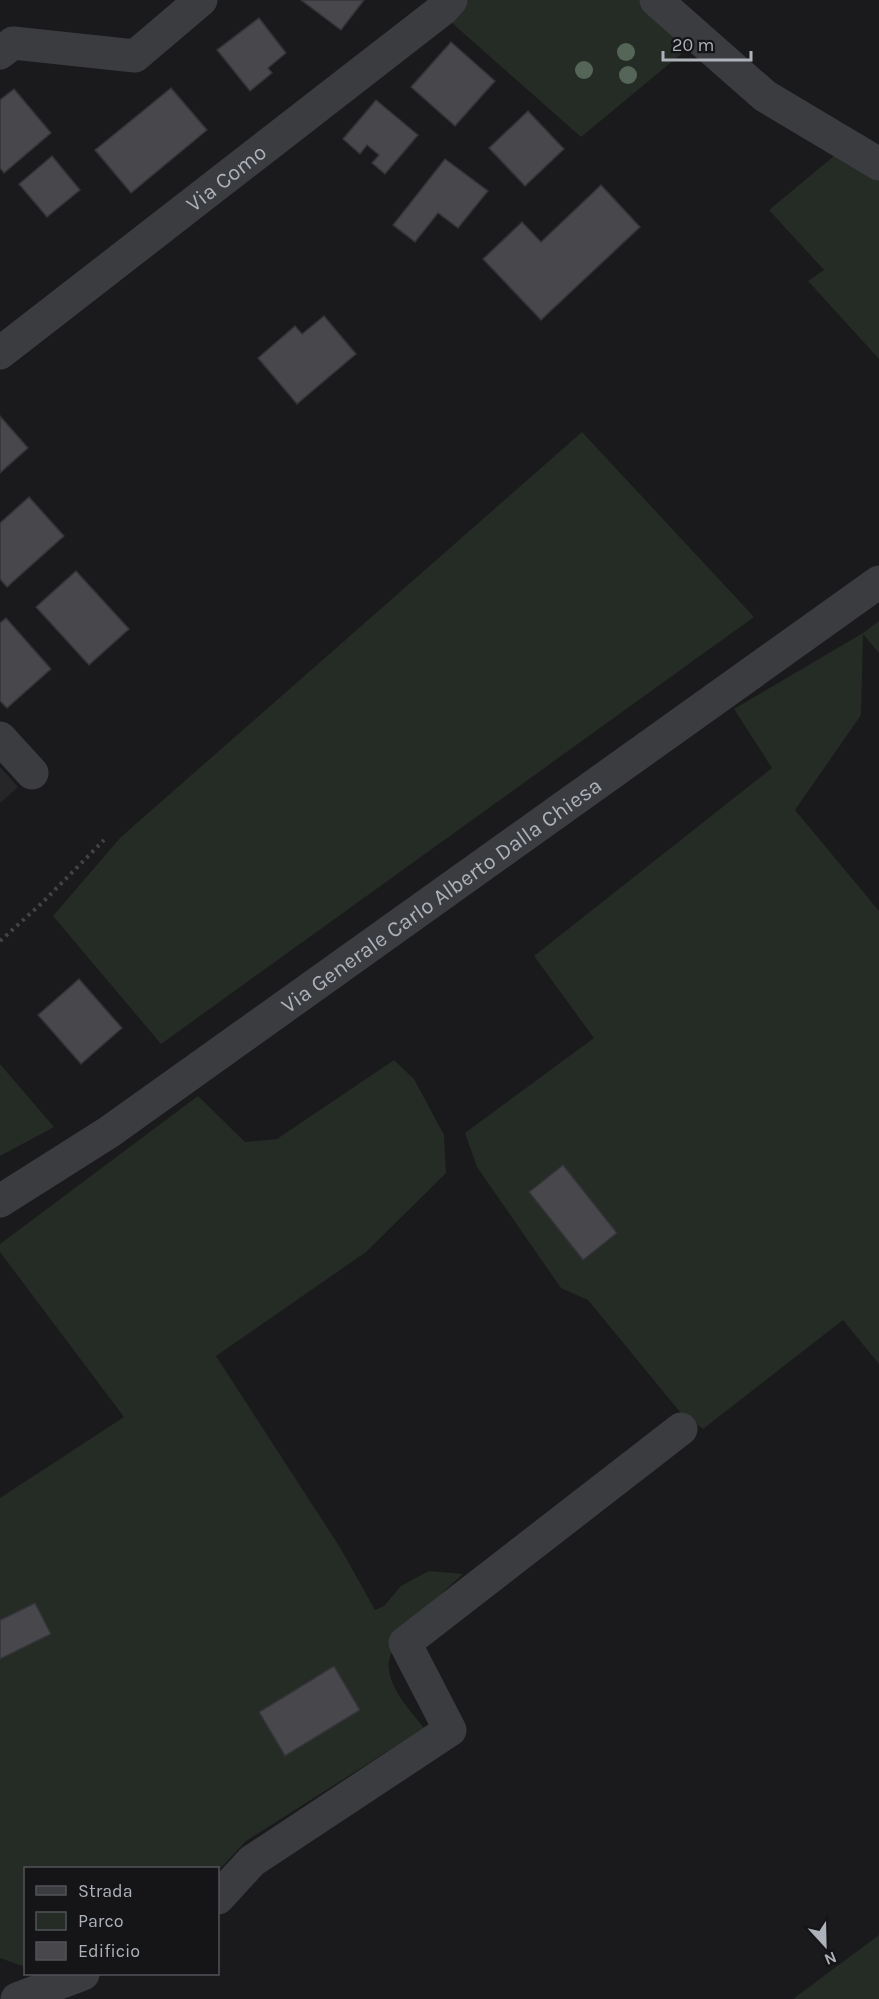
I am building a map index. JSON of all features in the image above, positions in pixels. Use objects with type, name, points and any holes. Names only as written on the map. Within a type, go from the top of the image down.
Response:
[{"type":"street","points":[[4,44],[135,56],[201,0]]},
{"type":"street","name":"Via Como","points":[[0,353],[451,0]]},
{"type":"street","points":[[656,0],[765,96],[879,164]]},
{"type":"street","name":"Via Generale Carlo Alberto Dalla Chiesa","points":[[0,1201],[109,1132],[879,582]]},
{"type":"street","points":[[0,738],[32,772]]},
{"type":"street","points":[[219,1897],[252,1862],[450,1730],[405,1644],[681,1429]]},
{"type":"street","points":[[17,1999],[80,1975]]},
{"type":"path","points":[[0,941],[42,903],[104,840]]},
{"type":"shaded area","points":[[0,767],[18,787],[0,803]]},
{"type":"green space","points":[[463,0],[640,0],[692,45],[581,137],[443,15]]},
{"type":"green space","points":[[840,151],[879,174],[879,359],[808,281],[824,270],[769,210]]},
{"type":"green space","points":[[582,432],[754,617],[161,1044],[53,916],[121,837]]},
{"type":"green space","points":[[879,621],[879,653],[863,634],[861,715],[795,810],[879,911],[879,1364],[843,1320],[703,1429],[680,1412],[588,1300],[561,1288],[477,1167],[465,1133],[594,1038],[534,956],[772,768],[734,709],[863,633]]},
{"type":"green space","points":[[394,1060],[414,1079],[444,1135],[446,1173],[366,1252],[216,1356],[341,1549],[375,1610],[384,1606],[401,1586],[429,1571],[463,1574],[417,1618],[396,1645],[390,1658],[389,1670],[394,1686],[424,1728],[246,1841],[219,1870],[219,1867],[24,1867],[24,1967],[0,1958],[0,1498],[124,1417],[0,1252],[0,1244],[198,1096],[245,1142],[277,1139]]},
{"type":"green space","points":[[0,1064],[54,1127],[0,1156]]},
{"type":"green space","points":[[879,1935],[879,1999],[793,1999]]},
{"type":"building","points":[[301,0],[364,0],[341,30]]},
{"type":"building","points":[[259,18],[286,53],[268,68],[272,73],[250,91],[217,50]]},
{"type":"building","points":[[451,42],[495,81],[455,126],[411,87]]},
{"type":"building","points":[[171,88],[207,130],[131,193],[95,150]]},
{"type":"building","points":[[14,89],[51,133],[4,173],[0,168],[0,100]]},
{"type":"building","points":[[376,100],[418,135],[385,174],[372,163],[379,155],[367,145],[360,154],[343,139]]},
{"type":"building","points":[[528,111],[564,149],[525,186],[489,148]]},
{"type":"building","points":[[52,156],[80,190],[47,217],[19,184]]},
{"type":"building","points":[[445,159],[488,191],[458,228],[438,213],[415,242],[393,225]]},
{"type":"building","points":[[601,185],[640,227],[541,320],[483,259],[522,222],[541,242]]},
{"type":"building","points":[[324,316],[356,354],[297,404],[258,358],[295,326],[302,334]]},
{"type":"building","points":[[0,416],[28,448],[0,473]]},
{"type":"building","points":[[29,497],[64,536],[7,587],[0,579],[0,523]]},
{"type":"building","points":[[76,571],[129,629],[89,665],[36,607]]},
{"type":"building","points":[[6,618],[51,669],[7,708],[0,701],[0,623]]},
{"type":"building","points":[[79,979],[122,1028],[81,1064],[38,1015]]},
{"type":"building","points":[[563,1165],[617,1233],[583,1260],[529,1192]]},
{"type":"building","points":[[35,1603],[51,1634],[0,1659],[0,1620]]},
{"type":"building","points":[[334,1666],[360,1710],[285,1756],[259,1712]]}]
